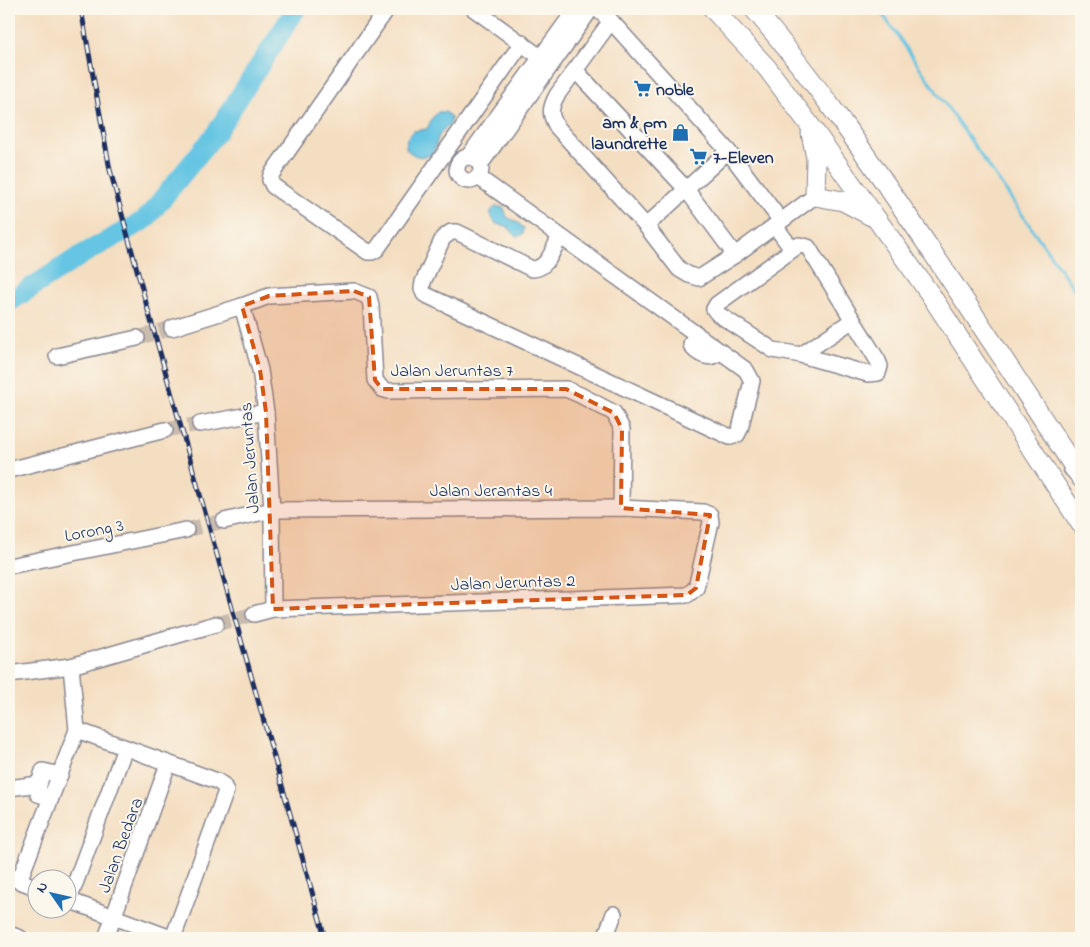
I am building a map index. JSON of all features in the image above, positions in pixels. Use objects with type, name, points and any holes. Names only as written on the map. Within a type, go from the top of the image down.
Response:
[{"type":"main road","points":[[713,9],[767,68],[809,124],[930,294],[1081,524]]},
{"type":"main road","points":[[754,9],[790,51],[860,147],[1079,473]]},
{"type":"main road","points":[[809,124],[816,158],[815,196],[844,201],[876,219]]},
{"type":"street","points":[[387,9],[270,175],[273,186],[368,252],[377,249],[522,43]]},
{"type":"street","points":[[474,9],[546,61]]},
{"type":"street","points":[[560,236],[544,266],[532,269],[457,232],[451,232],[443,238],[423,282],[424,294],[730,437],[736,435],[740,429],[752,381],[746,370],[720,351],[708,357],[693,350],[691,344],[696,333],[560,236],[475,166],[546,61],[576,9]]},
{"type":"street","points":[[546,61],[591,9]]},
{"type":"street","points":[[598,9],[728,151],[789,251]]},
{"type":"street","points":[[611,21],[557,95],[551,107],[552,119],[557,127],[646,226],[679,269],[699,278],[735,255],[815,196]]},
{"type":"street","points":[[575,70],[686,189],[735,255]]},
{"type":"street","points":[[646,226],[728,151]]},
{"type":"street","points":[[799,245],[808,247],[878,361],[880,366],[878,372],[868,374],[801,355],[773,350],[718,314],[714,309],[716,304],[789,251],[799,245]]},
{"type":"street","name":"Jalan Jeruntas 7","points":[[242,306],[269,296],[354,291],[369,297],[375,380],[382,389],[389,391],[566,389],[614,413],[622,430],[621,508]]},
{"type":"street","points":[[172,328],[242,306]]},
{"type":"street","name":"Jalan Jeruntas","points":[[242,306],[260,370],[266,412],[272,510],[273,609]]},
{"type":"street","points":[[801,355],[853,320]]},
{"type":"street","points":[[56,356],[137,338]]},
{"type":"street","points":[[200,424],[266,412]]},
{"type":"street","points":[[9,470],[165,430]]},
{"type":"street","name":"Jalan Jerantas 4","points":[[272,510],[621,508],[703,512],[710,515]]},
{"type":"street","points":[[224,522],[272,510]]},
{"type":"street","name":"Jalan Jeruntas 2","points":[[254,614],[273,609],[687,595],[696,588],[711,522],[710,515]]},
{"type":"street","name":"Lorong 3","points":[[9,566],[186,530]]},
{"type":"street","points":[[9,674],[71,666],[216,624]]},
{"type":"street","points":[[28,884],[14,879],[51,798],[77,730],[71,666]]},
{"type":"street","points":[[77,730],[217,781],[223,785],[226,791],[172,938],[78,904]]},
{"type":"street","points":[[78,873],[125,748]]},
{"type":"street","name":"Jalan Bedara","points":[[106,938],[168,764]]},
{"type":"street","points":[[51,798],[38,794],[38,784],[42,771],[60,775]]},
{"type":"street","points":[[9,788],[38,784]]},
{"type":"street","points":[[605,938],[614,914]]},
{"type":"street","points":[[9,934],[20,938]]},
{"type":"highlighted area","points":[[354,291],[369,297],[375,380],[382,389],[566,389],[614,413],[622,429],[621,508],[710,515],[696,588],[687,595],[273,609],[266,412],[260,370],[242,306],[269,296]]},
{"type":"water","points":[[438,112],[446,112],[451,118],[450,125],[440,135],[432,155],[421,157],[412,154],[406,149],[407,138],[414,131],[427,129],[432,118]]},
{"type":"water","points":[[496,206],[504,208],[507,217],[524,228],[523,234],[517,237],[507,226],[496,224],[491,216],[491,211]]},
{"type":"waterway","points":[[9,302],[83,254],[145,220],[216,133],[296,9]]},
{"type":"waterway","points":[[879,9],[1081,299]]},
{"type":"tunnel","points":[[137,338],[172,328]]},
{"type":"tunnel","points":[[165,430],[200,424]]},
{"type":"tunnel","points":[[186,530],[224,521]]},
{"type":"tunnel","points":[[216,624],[254,614]]},
{"type":"railway","points":[[81,9],[110,170],[325,938]]},
{"type":"place","name":"noble","points":[[642,89]]},
{"type":"place","name":"am & pm laundrette","points":[[681,132]]},
{"type":"place","name":"7-Eleven","points":[[699,157]]}]
